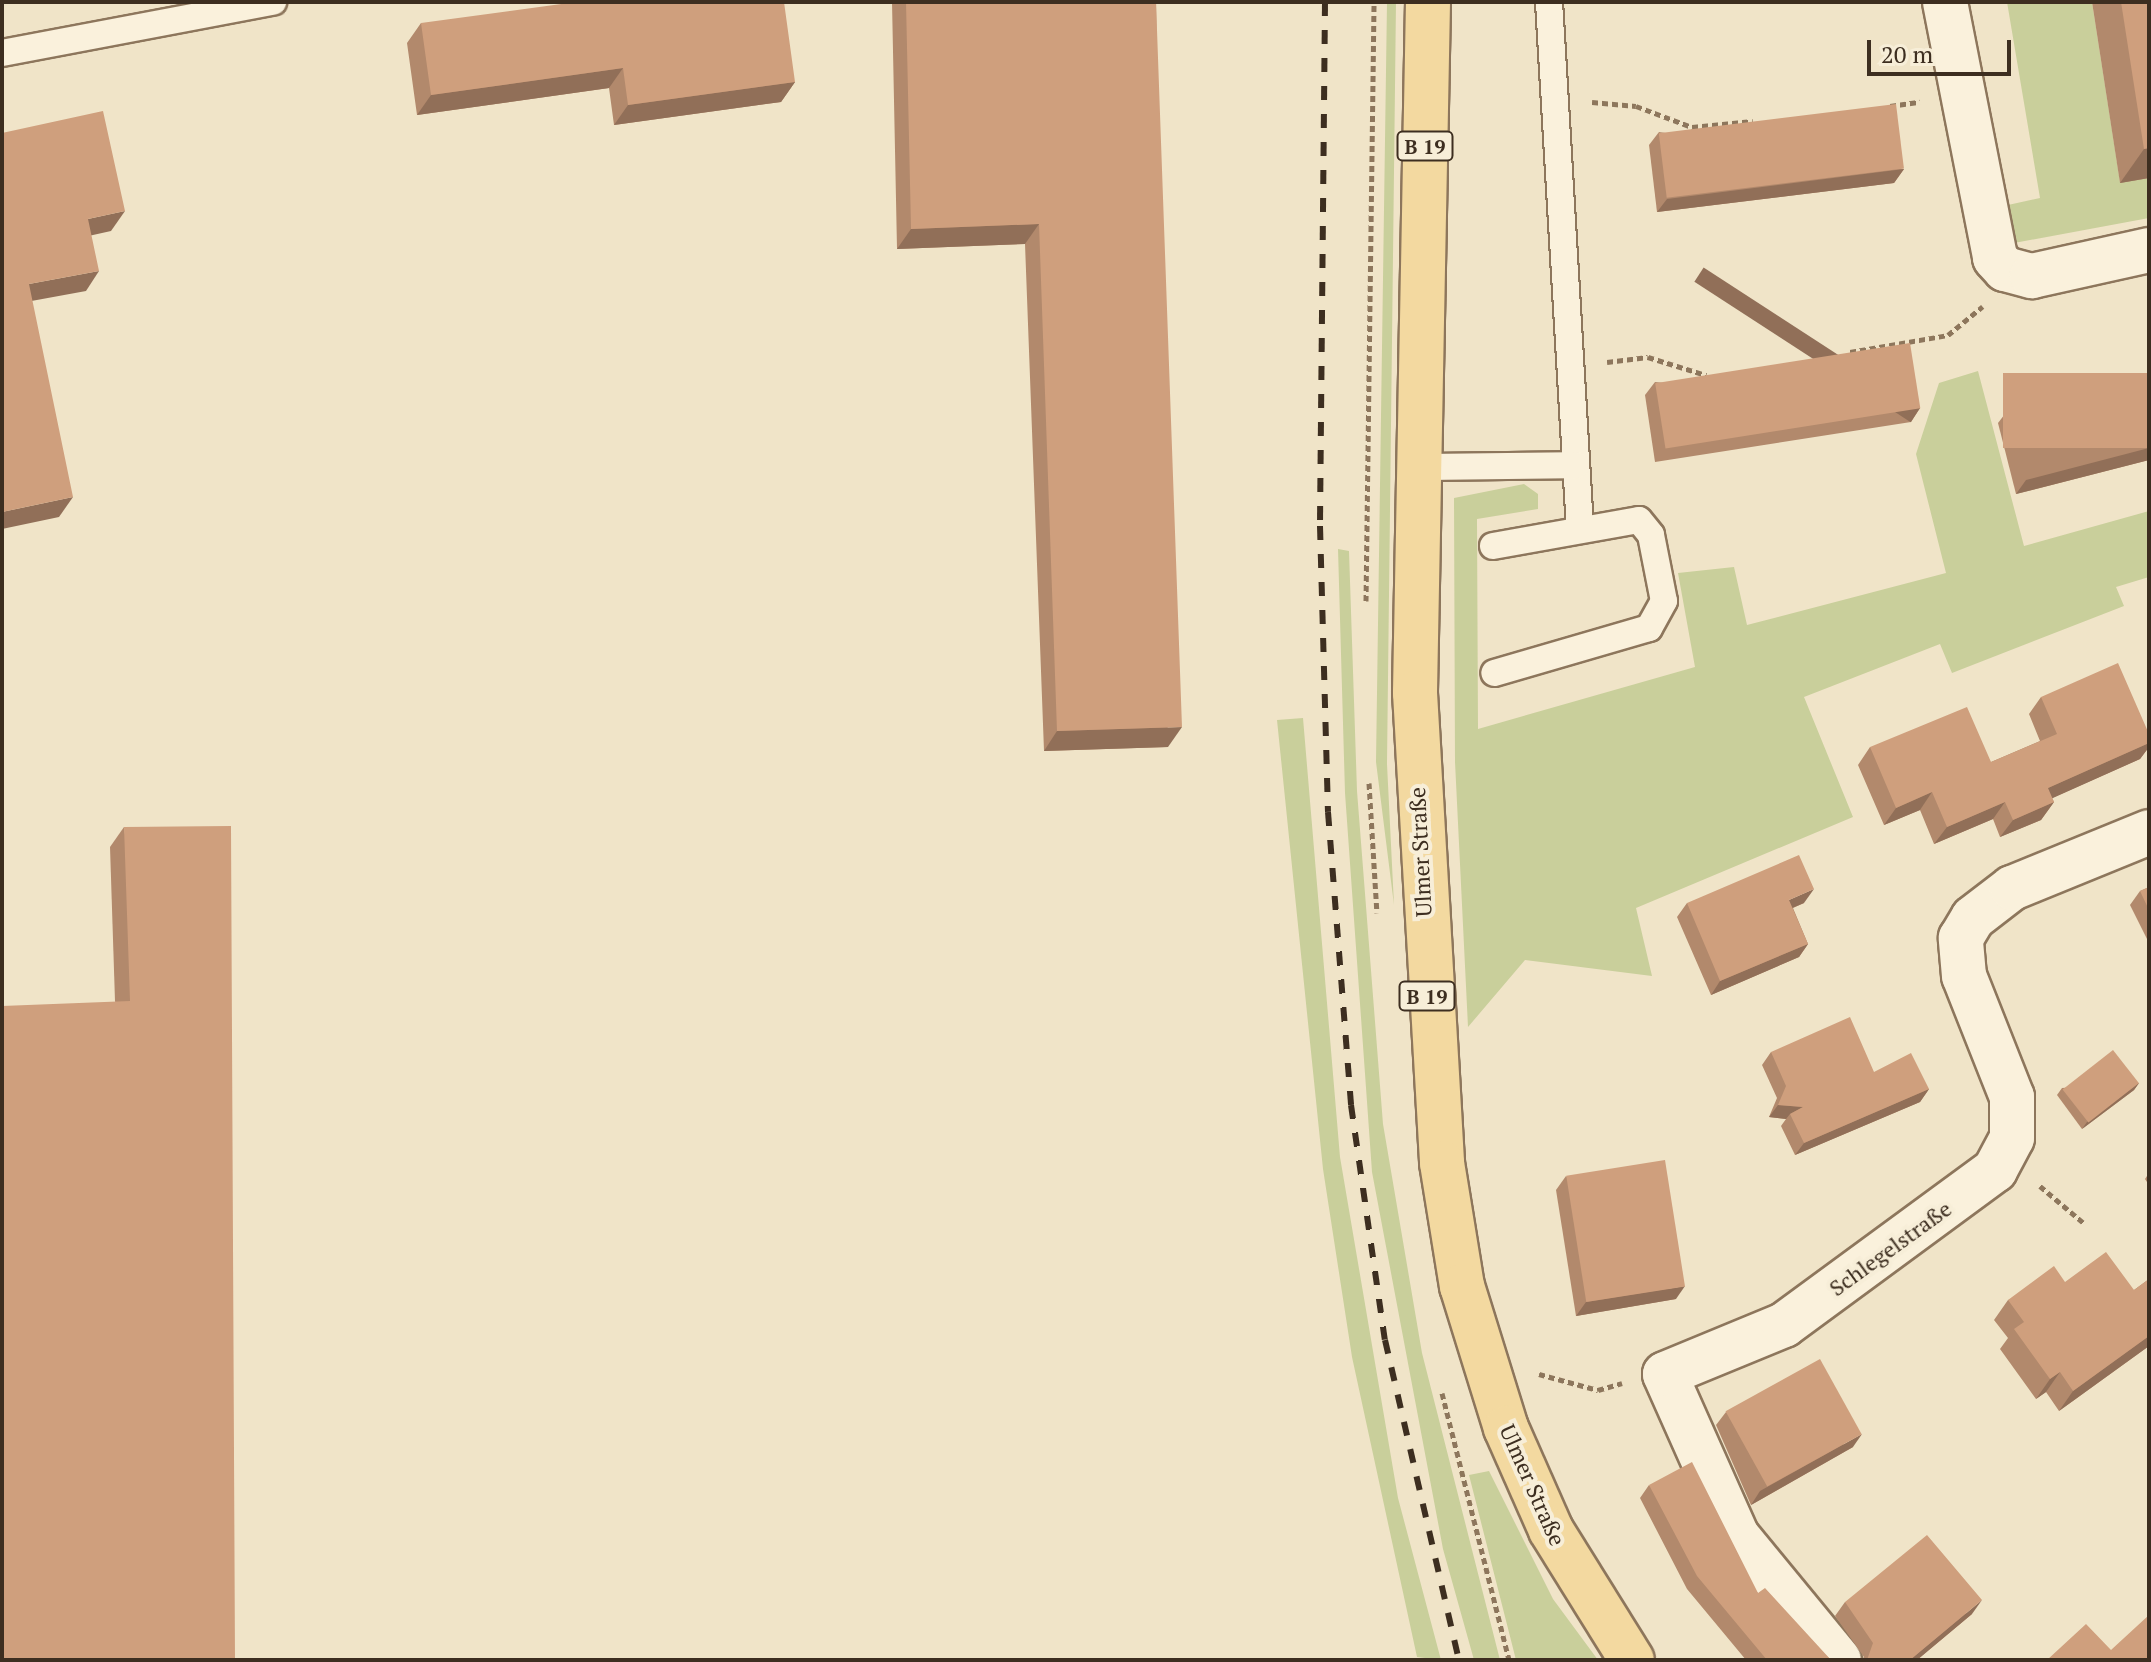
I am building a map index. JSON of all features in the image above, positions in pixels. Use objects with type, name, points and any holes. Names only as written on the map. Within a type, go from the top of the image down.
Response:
[{"type":"main road","name":"Ulmer Straße","points":[[1428,2],[1416,780],[1430,1043],[1451,1228],[1476,1339],[1528,1479],[1576,1576],[1632,1660]]},
{"type":"street","points":[[1945,2],[1989,247],[2005,269],[2032,276],[2149,250]]},
{"type":"street","name":"Schlegelstraße","points":[[1839,1660],[1737,1536],[1665,1374],[1784,1325],[1995,1170],[2012,1138],[2012,1097],[1964,976],[1961,938],[1982,909],[2012,888],[2149,832]]},
{"type":"lane","points":[[2,53],[273,2]]},
{"type":"lane","points":[[1549,2],[1580,529]]},
{"type":"lane","points":[[1419,467],[1576,465]]},
{"type":"lane","points":[[1493,546],[1629,520],[1646,525],[1664,601],[1657,621],[1494,673]]},
{"type":"path","points":[[1872,108],[1962,98]]},
{"type":"path","points":[[1555,102],[1614,102],[1692,127],[1767,119]]},
{"type":"path","points":[[1839,354],[1960,330],[2005,269]]},
{"type":"path","points":[[1570,366],[1648,357],[1690,372],[1720,372]]},
{"type":"path","points":[[1995,1170],[2051,1192],[2085,1224]]},
{"type":"path","points":[[1540,1374],[1598,1390]]},
{"type":"path","points":[[1459,1467],[1509,1660]]},
{"type":"green space","points":[[1387,2],[1396,2],[1387,764],[1394,905],[1376,762]]},
{"type":"green space","points":[[2007,2],[2092,2],[2120,182],[2149,178],[2149,218],[2014,243],[2008,205],[2040,198]]},
{"type":"green space","points":[[1978,371],[2024,546],[2149,511],[2149,577],[2116,587],[2124,606],[1952,673],[1940,644],[1804,697],[1853,817],[1636,908],[1652,976],[1525,960],[1468,1027],[1455,762],[1454,498],[1524,484],[1538,494],[1538,509],[1477,519],[1478,729],[1695,667],[1678,573],[1734,567],[1747,625],[1946,573],[1916,454],[1939,383]]},
{"type":"green space","points":[[1338,549],[1349,551],[1357,791],[1383,1124],[1422,1353],[1500,1660],[1474,1660],[1443,1549],[1372,1172],[1345,793]]},
{"type":"green space","points":[[1303,718],[1340,1157],[1398,1498],[1441,1660],[1417,1657],[1352,1357],[1323,1169],[1277,720]]},
{"type":"green space","points":[[1489,1471],[1553,1599],[1598,1660],[1516,1660],[1469,1475]]},
{"type":"building","points":[[576,2],[784,2],[795,82],[628,105],[623,68],[431,95],[421,23]]},
{"type":"building","points":[[906,2],[1156,2],[1182,727],[1057,731],[1039,224],[911,229]]},
{"type":"building","points":[[2121,2],[2149,2],[2149,148],[2144,149]]},
{"type":"building","points":[[1896,104],[1904,169],[1667,198],[1659,133]]},
{"type":"building","points":[[103,111],[125,211],[88,219],[99,271],[29,284],[73,497],[2,512],[2,133]]},
{"type":"building","points":[[1910,343],[1920,408],[1666,449],[1655,383]]},
{"type":"building","points":[[2003,373],[2149,373],[2149,448],[2003,448]]},
{"type":"building","points":[[2118,663],[2149,734],[2149,743],[2048,788],[2054,802],[2013,820],[2005,802],[1947,827],[1932,792],[1896,808],[1870,747],[1967,707],[1991,762],[2057,734],[2041,697]]},
{"type":"building","points":[[231,826],[235,1660],[2,1660],[2,1006],[130,1001],[124,827]]},
{"type":"building","points":[[1799,855],[1814,889],[1789,900],[1808,944],[1720,981],[1687,903]]},
{"type":"building","points":[[2149,887],[2149,910],[2140,891]]},
{"type":"building","points":[[1850,1017],[1874,1072],[1911,1053],[1929,1089],[1804,1143],[1790,1114],[1803,1107],[1778,1105],[1786,1086],[1771,1052]]},
{"type":"building","points":[[2113,1050],[2139,1083],[2088,1122],[2063,1089]]},
{"type":"building","points":[[1665,1160],[1685,1286],[1586,1302],[1566,1176]]},
{"type":"building","points":[[2106,1252],[2134,1290],[2149,1279],[2149,1336],[2073,1391],[2060,1372],[2050,1379],[2014,1329],[2024,1322],[2008,1300],[2054,1266],[2065,1282]]},
{"type":"building","points":[[1820,1359],[1862,1434],[1767,1487],[1726,1411]]},
{"type":"building","points":[[1692,1462],[1758,1593],[1765,1588],[1831,1660],[1767,1660],[1697,1576],[1649,1485]]},
{"type":"building","points":[[1927,1535],[1982,1600],[1910,1660],[1867,1660],[1873,1643],[1845,1602]]},
{"type":"building","points":[[2149,1615],[2149,1660],[2047,1660],[2086,1624],[2111,1650]]},
{"type":"railway","points":[[1325,2],[1320,526],[1328,812],[1351,1105],[1385,1340],[1459,1660]]}]
